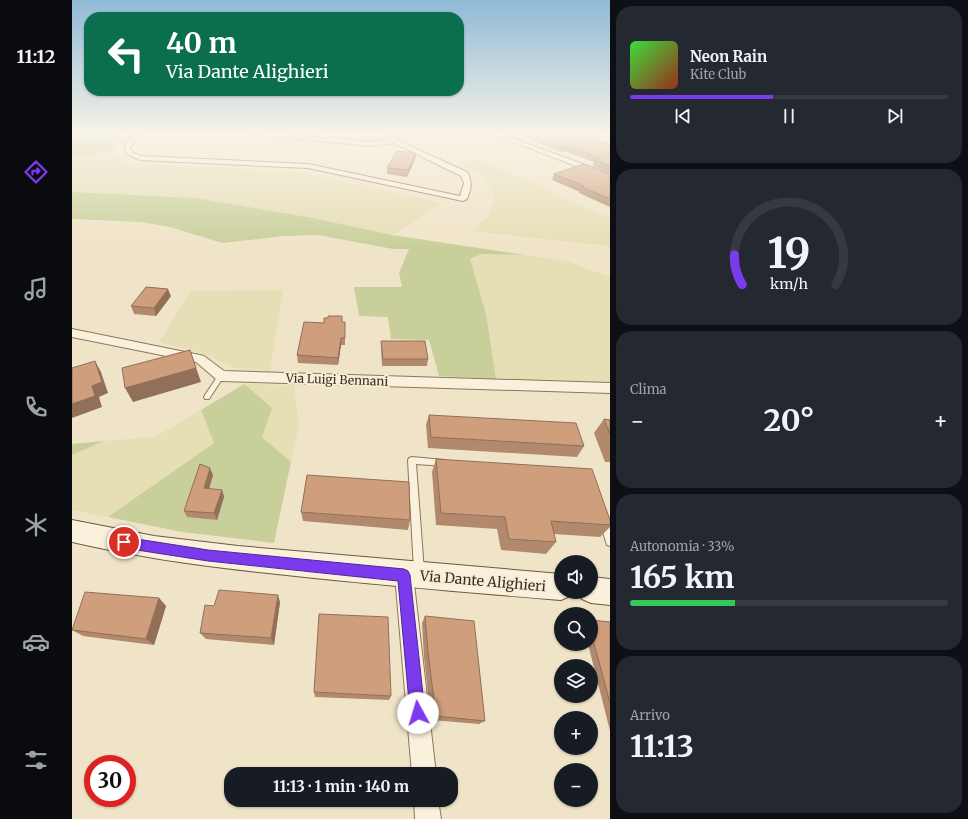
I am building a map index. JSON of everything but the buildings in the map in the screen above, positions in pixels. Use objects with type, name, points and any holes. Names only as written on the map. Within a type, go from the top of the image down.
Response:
[{"type":"main road","name":"Via Dante Alighieri","points":[[72,531],[110,540],[208,556],[554,587]]},
{"type":"main road","points":[[598,591],[610,592]]},
{"type":"street","points":[[333,171],[463,199],[468,179],[464,174],[458,171]]},
{"type":"street","points":[[595,171],[610,177]]},
{"type":"street","points":[[72,333],[200,359],[221,376]]},
{"type":"street","name":"Via Luigi Bennani","points":[[221,376],[610,388]]},
{"type":"street","points":[[411,575],[424,767]]},
{"type":"street","points":[[427,807],[428,819]]},
{"type":"lane","points":[[207,397],[221,376]]},
{"type":"lane","points":[[411,575],[412,460],[450,464]]},
{"type":"lane","points":[[600,513],[610,542]]},
{"type":"shaded area","points":[[72,171],[295,171],[444,203],[392,235],[313,218],[196,198],[72,192]]},
{"type":"shaded area","points":[[473,171],[506,171],[610,218],[610,246],[472,231],[489,215],[494,197],[483,176]]},
{"type":"shaded area","points":[[481,254],[525,255],[566,261],[610,277],[610,383],[496,379],[486,314],[469,259]]},
{"type":"shaded area","points":[[283,290],[270,371],[234,368],[205,354],[159,342],[191,291]]},
{"type":"shaded area","points":[[244,384],[294,385],[299,426],[291,462],[262,437]]},
{"type":"shaded area","points":[[201,410],[214,443],[108,517],[72,510],[72,455],[104,441],[155,437]]},
{"type":"green space","points":[[72,192],[196,198],[313,218],[392,235],[525,255],[481,254],[470,259],[486,314],[496,379],[439,376],[429,340],[391,339],[388,317],[359,316],[354,287],[402,287],[399,273],[409,249],[393,249],[318,235],[284,236],[222,243],[170,227],[141,222],[72,219]]},
{"type":"green space","points":[[244,384],[272,408],[262,437],[291,462],[274,543],[182,532],[108,517],[214,443],[201,410]]},
{"type":"green space","points":[[104,441],[72,455],[72,444]]},
{"type":"route","points":[[124,542],[208,556],[404,575],[418,713]]}]
